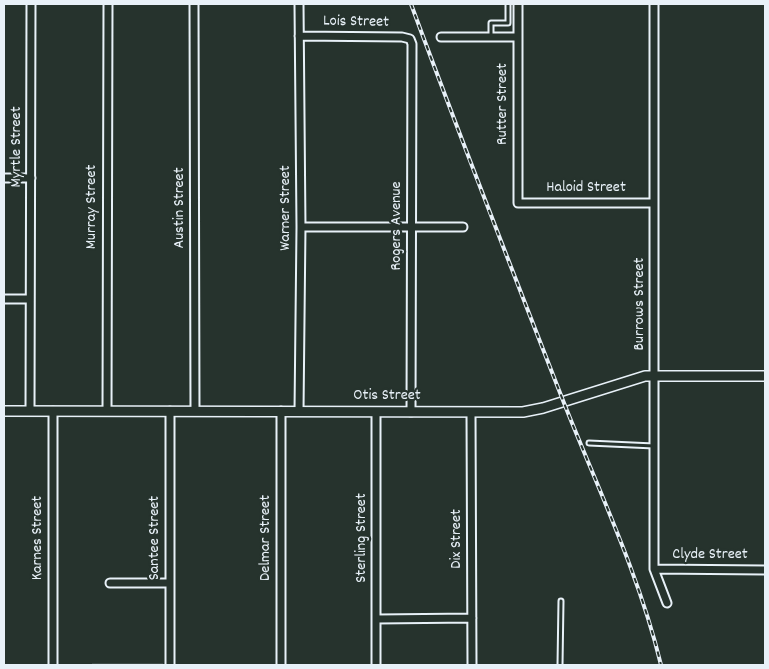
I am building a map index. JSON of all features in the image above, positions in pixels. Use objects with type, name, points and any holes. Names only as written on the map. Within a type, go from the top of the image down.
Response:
[{"type":"street","name":"Myrtle Street","points":[[30,411],[32,4]]},
{"type":"street","name":"Murray Street","points":[[107,411],[108,4]]},
{"type":"street","name":"Austin Street","points":[[194,4],[195,411]]},
{"type":"street","name":"Warner Street","points":[[299,4],[301,227],[299,411]]},
{"type":"street","name":"Burrows Street","points":[[654,4],[654,570],[667,603]]},
{"type":"street","name":"Rutter Street","points":[[518,5],[518,203]]},
{"type":"street","name":"Lois Street","points":[[299,36],[402,37],[412,42]]},
{"type":"street","points":[[441,37],[518,37]]},
{"type":"street","name":"Rogers Avenue","points":[[412,42],[412,412]]},
{"type":"street","points":[[4,178],[32,178]]},
{"type":"street","name":"Haloid Street","points":[[518,203],[654,203]]},
{"type":"street","points":[[301,227],[463,226]]},
{"type":"street","points":[[4,299],[30,299]]},
{"type":"street","name":"Otis Street","points":[[4,411],[534,411],[639,378],[655,376],[765,376]]},
{"type":"street","name":"Karnes Street","points":[[53,411],[53,665]]},
{"type":"street","name":"Santee Street","points":[[170,411],[170,665]]},
{"type":"street","name":"Delmar Street","points":[[281,411],[281,665]]},
{"type":"street","name":"Sterling Street","points":[[376,412],[376,665]]},
{"type":"street","name":"Dix Street","points":[[471,412],[472,665]]},
{"type":"street","name":"Clyde Street","points":[[654,570],[765,570]]},
{"type":"street","points":[[110,583],[170,583]]},
{"type":"street","points":[[377,619],[472,618]]},
{"type":"lane","points":[[491,37],[491,23],[508,23],[508,5],[518,5]]},
{"type":"lane","points":[[589,443],[655,446]]},
{"type":"lane","points":[[560,601],[560,665]]},
{"type":"shaded area","points":[[92,663],[163,663],[163,665],[92,665]]},
{"type":"railway","points":[[411,4],[564,403],[630,565],[661,665]]}]
